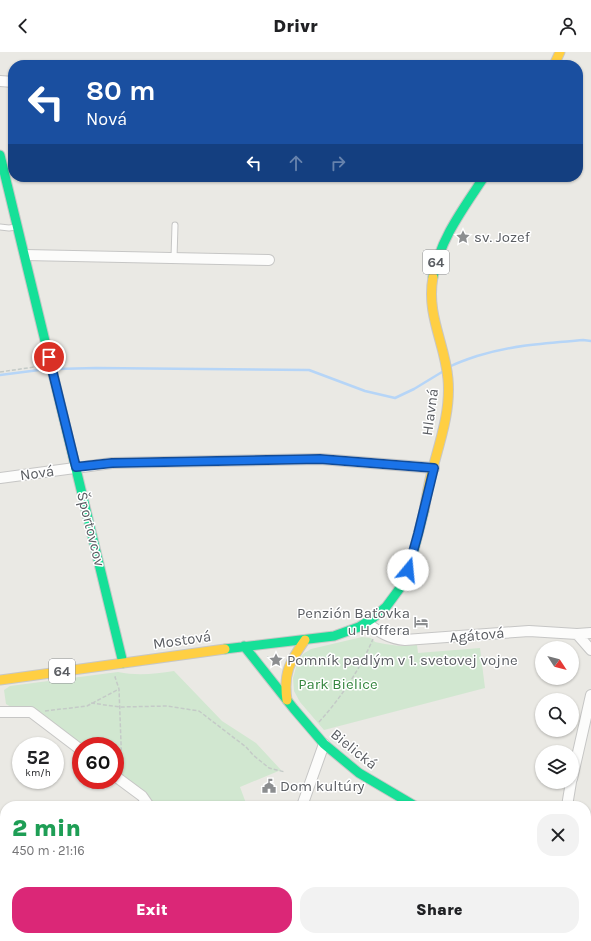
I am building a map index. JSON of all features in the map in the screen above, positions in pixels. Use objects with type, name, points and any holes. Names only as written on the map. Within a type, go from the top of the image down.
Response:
[{"type":"main road","name":"Športovcov","points":[[0,155],[123,663]]},
{"type":"main road","name":"Hlavná","points":[[367,623],[393,599],[402,585],[411,560],[444,425],[448,397],[448,378],[433,323],[431,309],[434,268],[445,240],[481,182]]},
{"type":"main road","name":"Mostová","points":[[0,680],[244,646],[334,636],[367,623]]},
{"type":"main road","points":[[287,700],[284,685],[287,670],[292,658],[305,640]]},
{"type":"main road","name":"Bielická","points":[[244,646],[254,661],[324,744],[359,773],[407,801]]},
{"type":"street","points":[[25,255],[269,260]]},
{"type":"street","name":"Nová","points":[[0,478],[112,463],[320,459],[434,468]]},
{"type":"street","name":"Agátová","points":[[367,623],[383,634],[405,640],[529,631],[577,634],[591,633]]},
{"type":"street","points":[[577,634],[591,650]]},
{"type":"street","points":[[579,749],[591,695]]},
{"type":"street","points":[[0,710],[31,712],[72,743]]},
{"type":"street","points":[[304,801],[324,744]]},
{"type":"street","points":[[124,782],[142,796],[146,801]]},
{"type":"street","points":[[567,801],[570,789]]},
{"type":"lane","points":[[174,258],[175,226]]},
{"type":"lane","points":[[0,227],[17,227]]},
{"type":"path","points":[[0,372],[52,368]]},
{"type":"path","points":[[316,725],[331,708],[364,661],[373,637]]},
{"type":"path","points":[[118,675],[115,677],[119,689],[120,737]]},
{"type":"path","points":[[31,712],[86,706],[119,689]]},
{"type":"path","points":[[91,703],[120,707],[167,706],[199,710],[246,747],[253,756],[269,768],[285,772]]},
{"type":"green space","name":"Park Bielice","points":[[362,637],[371,638],[375,642],[385,644],[400,646],[417,645],[418,653],[480,648],[485,688],[324,730],[300,702],[294,691],[293,678],[297,664],[303,654],[311,649]]},
{"type":"green space","points":[[174,671],[222,721],[256,743],[281,770],[240,787],[245,801],[151,801],[147,793],[124,776],[124,737],[72,738],[33,709],[16,710],[6,704],[4,690],[10,686],[118,672],[146,674]]},
{"type":"waterway","points":[[451,366],[490,352],[517,347],[543,343],[583,340],[591,341]]},
{"type":"waterway","points":[[0,375],[47,369]]},
{"type":"waterway","points":[[56,369],[309,370],[365,391],[395,398],[414,389],[442,372]]},
{"type":"traffic: fast","points":[[0,155],[123,663]]},
{"type":"traffic: fast","points":[[433,277],[436,263],[453,225],[481,182]]},
{"type":"traffic: fast","points":[[225,649],[334,636],[359,627],[373,618],[386,607],[400,588],[412,558],[424,511]]},
{"type":"traffic: fast","points":[[244,646],[324,744],[359,773],[407,801]]},
{"type":"traffic: slow","points":[[556,60],[560,52]]},
{"type":"traffic: slow","points":[[424,511],[430,480],[444,428],[448,404],[448,379],[446,366],[432,304],[433,277]]},
{"type":"traffic: slow","points":[[287,700],[286,682],[289,668],[295,654],[305,640]]},
{"type":"traffic: slow","points":[[0,680],[225,649]]},
{"type":"place","name":"sv. Jozef","points":[[463,237]]},
{"type":"place","name":"Penzión Baťovka u Hoffera","points":[[421,622]]},
{"type":"place","name":"Pomník padlým v 1. svetovej vojne","points":[[276,660]]},
{"type":"place","name":"Dom kultúry","points":[[269,786]]},
{"type":"route","points":[[49,357],[76,467],[112,463],[320,459],[434,468],[408,570]]}]
